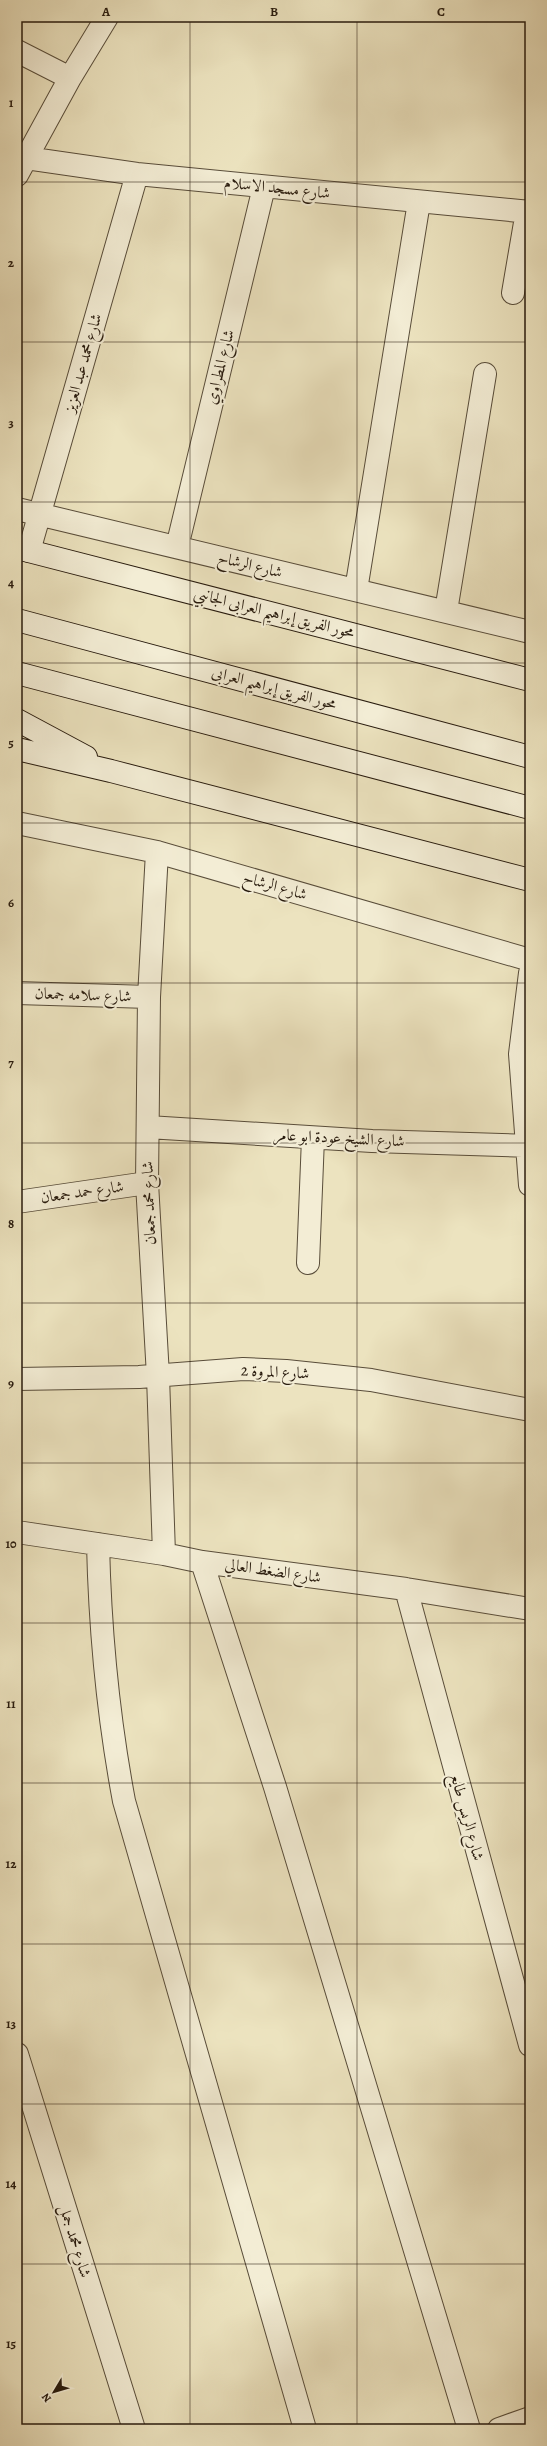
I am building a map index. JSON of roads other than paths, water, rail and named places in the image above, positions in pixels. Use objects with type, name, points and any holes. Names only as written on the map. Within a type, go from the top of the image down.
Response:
[{"type":"street","points":[[21,167],[70,78],[107,17]]},
{"type":"street","points":[[17,51],[70,78]]},
{"type":"street","name":"شارع مسجد الاسلام","points":[[21,167],[137,174],[419,202],[528,211]]},
{"type":"street","name":"شارع محمد عبد العزيز","points":[[23,550],[40,514],[137,174]]},
{"type":"street","name":"شارع المطراوي","points":[[176,547],[264,187]]},
{"type":"street","points":[[356,590],[419,202]]},
{"type":"street","points":[[513,293],[528,211]]},
{"type":"street","points":[[446,611],[484,374]]},
{"type":"street","name":"شارع الرشاح","points":[[17,509],[530,632]]},
{"type":"street","name":"محور الفريق إبراهيم العرابى الجانبي","points":[[23,550],[530,680]]},
{"type":"street","name":"محور الفريق إبراهيم العرابى","points":[[17,620],[530,757]]},
{"type":"street","points":[[17,673],[530,808]]},
{"type":"street","points":[[17,720],[111,771]]},
{"type":"street","points":[[17,749],[111,771],[530,880]]},
{"type":"street","name":"شارع الرشاح","points":[[17,823],[157,852],[530,960]]},
{"type":"street","name":"شارع محمد جمعان","points":[[157,852],[149,997],[147,1183],[158,1376],[164,1554]]},
{"type":"street","points":[[530,973],[520,1054],[529,1146],[530,1185]]},
{"type":"street","name":"شارع سلامه جمعان","points":[[17,993],[149,997]]},
{"type":"street","name":"شارع الشيخ عودة ابو عامر","points":[[148,1128],[313,1138],[529,1146]]},
{"type":"street","points":[[308,1263],[313,1138]]},
{"type":"street","name":"شارع حمد جمعان","points":[[17,1202],[147,1183]]},
{"type":"street","name":"شارع المروة 2","points":[[17,1379],[158,1376],[243,1369],[328,1375],[371,1380],[530,1410]]},
{"type":"street","name":"شارع الضغط العالي","points":[[17,1532],[164,1554],[202,1562],[406,1589],[530,1609]]},
{"type":"street","points":[[98,1544],[104,1673],[112,1738],[124,1801],[305,2429]]},
{"type":"street","points":[[202,1562],[275,1787],[469,2429]]},
{"type":"street","name":"شارع الريس طايع","points":[[406,1589],[530,2046]]},
{"type":"street","name":"شارع محمد جمل","points":[[17,2054],[134,2429]]},
{"type":"street","points":[[499,2429],[530,2418]]}]
